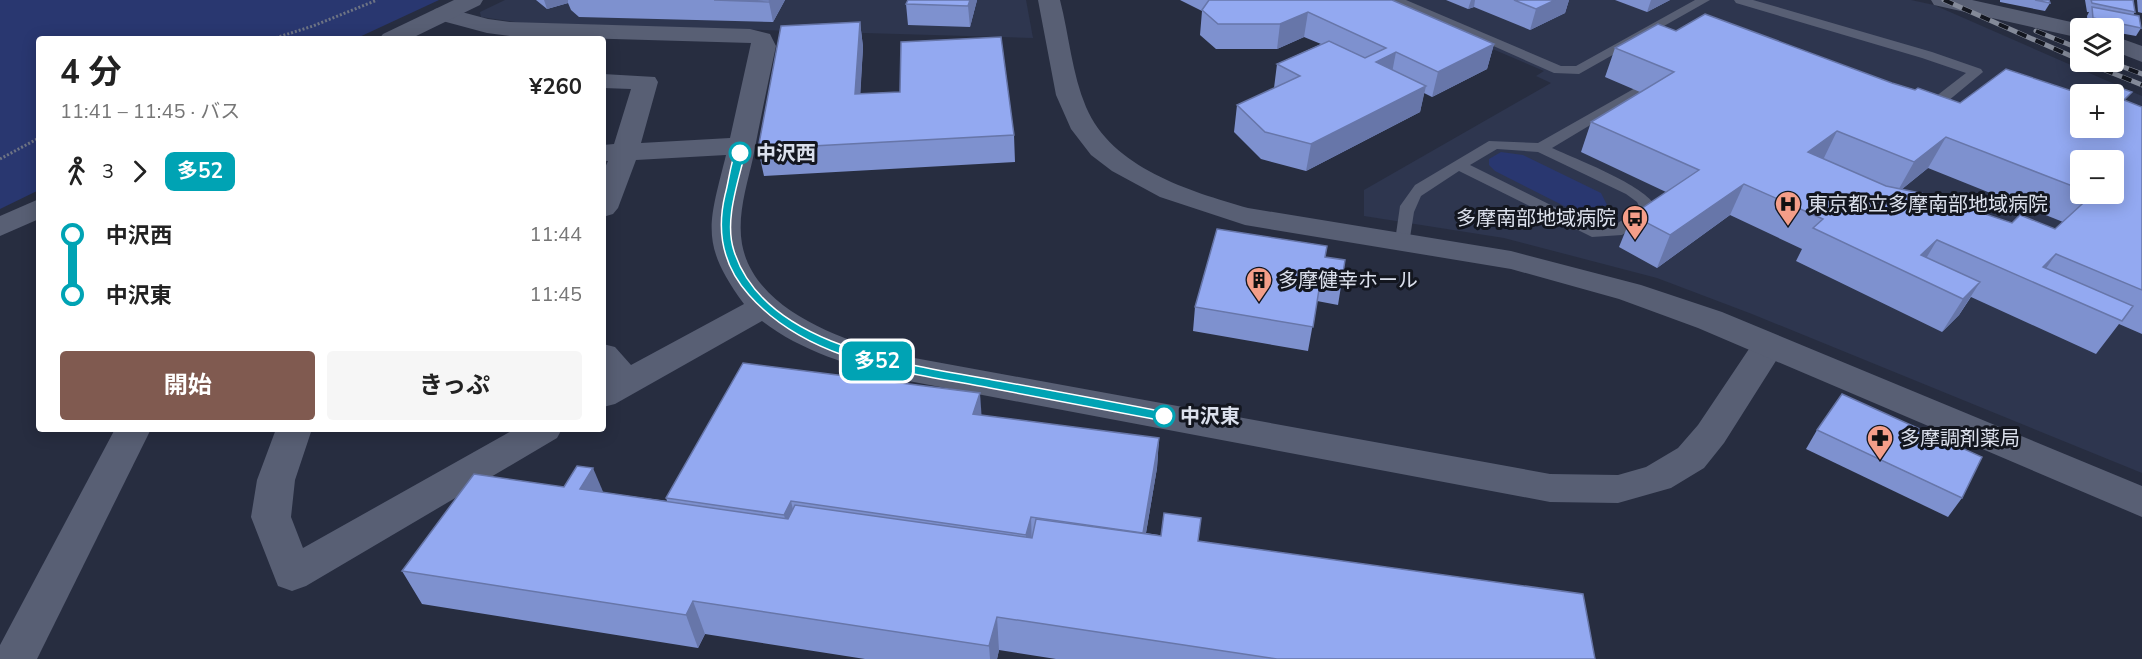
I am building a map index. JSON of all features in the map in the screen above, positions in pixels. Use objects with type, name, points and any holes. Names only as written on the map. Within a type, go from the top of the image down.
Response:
[{"type":"street","points":[[397,36],[472,0]]},
{"type":"street","points":[[1049,0],[1073,108],[1085,130],[1119,164],[1140,177],[1204,205],[1268,220],[1511,260],[1568,274],[1710,320],[2142,502]]},
{"type":"street","points":[[1942,0],[2068,22]]},
{"type":"street","points":[[443,14],[487,26],[510,29],[750,36],[762,39],[764,46],[728,206],[726,231],[728,251],[741,279],[765,306],[785,322],[809,336],[850,354],[898,367],[1550,488],[1618,489],[1658,478],[1691,458],[1711,434],[1769,345]]},
{"type":"street","points":[[2124,42],[2142,45]]},
{"type":"street","points":[[2124,46],[2142,55]]},
{"type":"street","points":[[606,81],[645,82],[614,152],[606,193]]},
{"type":"street","points":[[614,152],[741,146]]},
{"type":"street","points":[[0,227],[36,209]]},
{"type":"street","points":[[606,364],[614,389],[765,306]]},
{"type":"street","points":[[15,659],[130,432]]},
{"type":"street","points":[[293,432],[276,480],[271,517],[292,574],[539,432]]},
{"type":"lane","points":[[1396,0],[1559,69],[1569,71],[1579,70],[1704,0]]},
{"type":"lane","points":[[1740,0],[1927,55],[1981,74],[1937,103],[1904,90]]},
{"type":"lane","points":[[1541,148],[1636,91]]},
{"type":"lane","points":[[1403,241],[1406,206],[1411,196],[1420,188],[1458,165],[1494,144],[1541,148],[1631,191],[1643,198],[1648,205],[1648,210],[1616,232],[1592,232],[1458,165]]},
{"type":"path","points":[[282,36],[314,26],[377,0]]},
{"type":"path","points":[[0,159],[36,140]]},
{"type":"shaded area","points":[[0,0],[439,0],[361,36],[36,36],[36,191],[0,209]]},
{"type":"shaded area","points":[[505,0],[1026,0],[1033,38],[522,23],[481,17],[480,12]]},
{"type":"shaded area","name":"東京都立多摩南部地域病院","points":[[1377,0],[1911,0],[1934,5],[2070,64],[2070,72],[2087,72],[2115,84],[2070,84],[2070,138],[2124,138],[2124,88],[2142,96],[2142,473],[1752,314],[1657,278],[1504,238],[1364,216],[1364,190],[1551,83],[1536,76],[1544,71]]},
{"type":"shaded area","points":[[1501,152],[1523,155],[1601,193],[1607,205],[1589,212],[1570,209],[1495,171],[1489,165],[1489,159]]},
{"type":"building","points":[[714,0],[770,0],[769,2]]},
{"type":"building","points":[[908,0],[970,0],[968,6],[906,4]]},
{"type":"building","points":[[1209,0],[1392,0],[1494,44],[1438,72],[1396,52],[1376,62],[1426,86],[1311,144],[1265,132],[1237,105],[1300,76],[1277,64],[1329,41],[1365,58],[1386,48],[1308,12],[1280,24],[1218,24],[1202,10]]},
{"type":"building","points":[[1514,0],[1555,0],[1536,9]]},
{"type":"building","points":[[2091,0],[2133,0],[2135,12],[2092,3]]},
{"type":"building","points":[[2092,7],[2139,16],[2141,28],[2124,24],[2124,18],[2093,18]]},
{"type":"building","points":[[1705,14],[1892,83],[1915,90],[1918,88],[1960,103],[2006,69],[2070,90],[2070,138],[2124,138],[2124,100],[2142,107],[2142,290],[2056,254],[2043,267],[2133,306],[2122,321],[1937,240],[1921,255],[1980,282],[1963,299],[1813,228],[1823,219],[1744,184],[1670,235],[1632,215],[1699,170],[1591,122],[1674,72],[1615,48],[1658,24],[1676,31]],"holes":[[[1837,131],[1914,162],[1946,137],[2070,185],[2070,150],[2124,150],[2124,204],[2082,204],[2055,229],[2020,215],[2012,223],[1925,194],[1886,186],[1808,152]]]},
{"type":"building","points":[[860,22],[855,94],[900,92],[901,42],[1001,37],[1014,135],[758,149],[781,26]]},
{"type":"building","points":[[2124,89],[2132,92],[2124,100]]},
{"type":"building","name":"多摩健幸ホール","points":[[1217,229],[1327,246],[1325,257],[1345,260],[1342,280],[1321,277],[1313,327],[1195,307]]},
{"type":"building","points":[[743,363],[980,393],[973,414],[1159,438],[1143,533],[1031,517],[1026,535],[791,501],[784,515],[666,498]]},
{"type":"building","points":[[1842,394],[1982,457],[1962,498],[1817,430]]},
{"type":"building","points":[[577,466],[593,468],[580,489],[788,519],[795,505],[1032,538],[1036,519],[1161,536],[1164,513],[1201,518],[1198,541],[1583,594],[1595,659],[1277,659],[997,617],[989,646],[693,601],[686,615],[402,571],[474,474],[564,487]]},
{"type":"railway","points":[[1944,0],[2070,56]]},
{"type":"railway","points":[[2036,31],[2070,45]]},
{"type":"railway","points":[[2124,67],[2142,74]]},
{"type":"railway","points":[[2110,72],[2142,85]]},
{"type":"bus line","name":"多52","points":[[740,153],[728,206],[726,231],[728,251],[741,279],[765,306],[785,322],[809,336],[850,354],[898,367],[1164,416]]},
{"type":"place","name":"中沢西","points":[[740,153]]},
{"type":"place","name":"東京都立多摩南部地域病院","points":[[1788,227]]},
{"type":"place","name":"多摩南部地域病院","points":[[1635,241]]},
{"type":"place","name":"多摩健幸ホール","points":[[1259,303]]},
{"type":"place","name":"中沢東","points":[[1164,416]]},
{"type":"place","name":"多摩調剤薬局","points":[[1880,461]]}]
